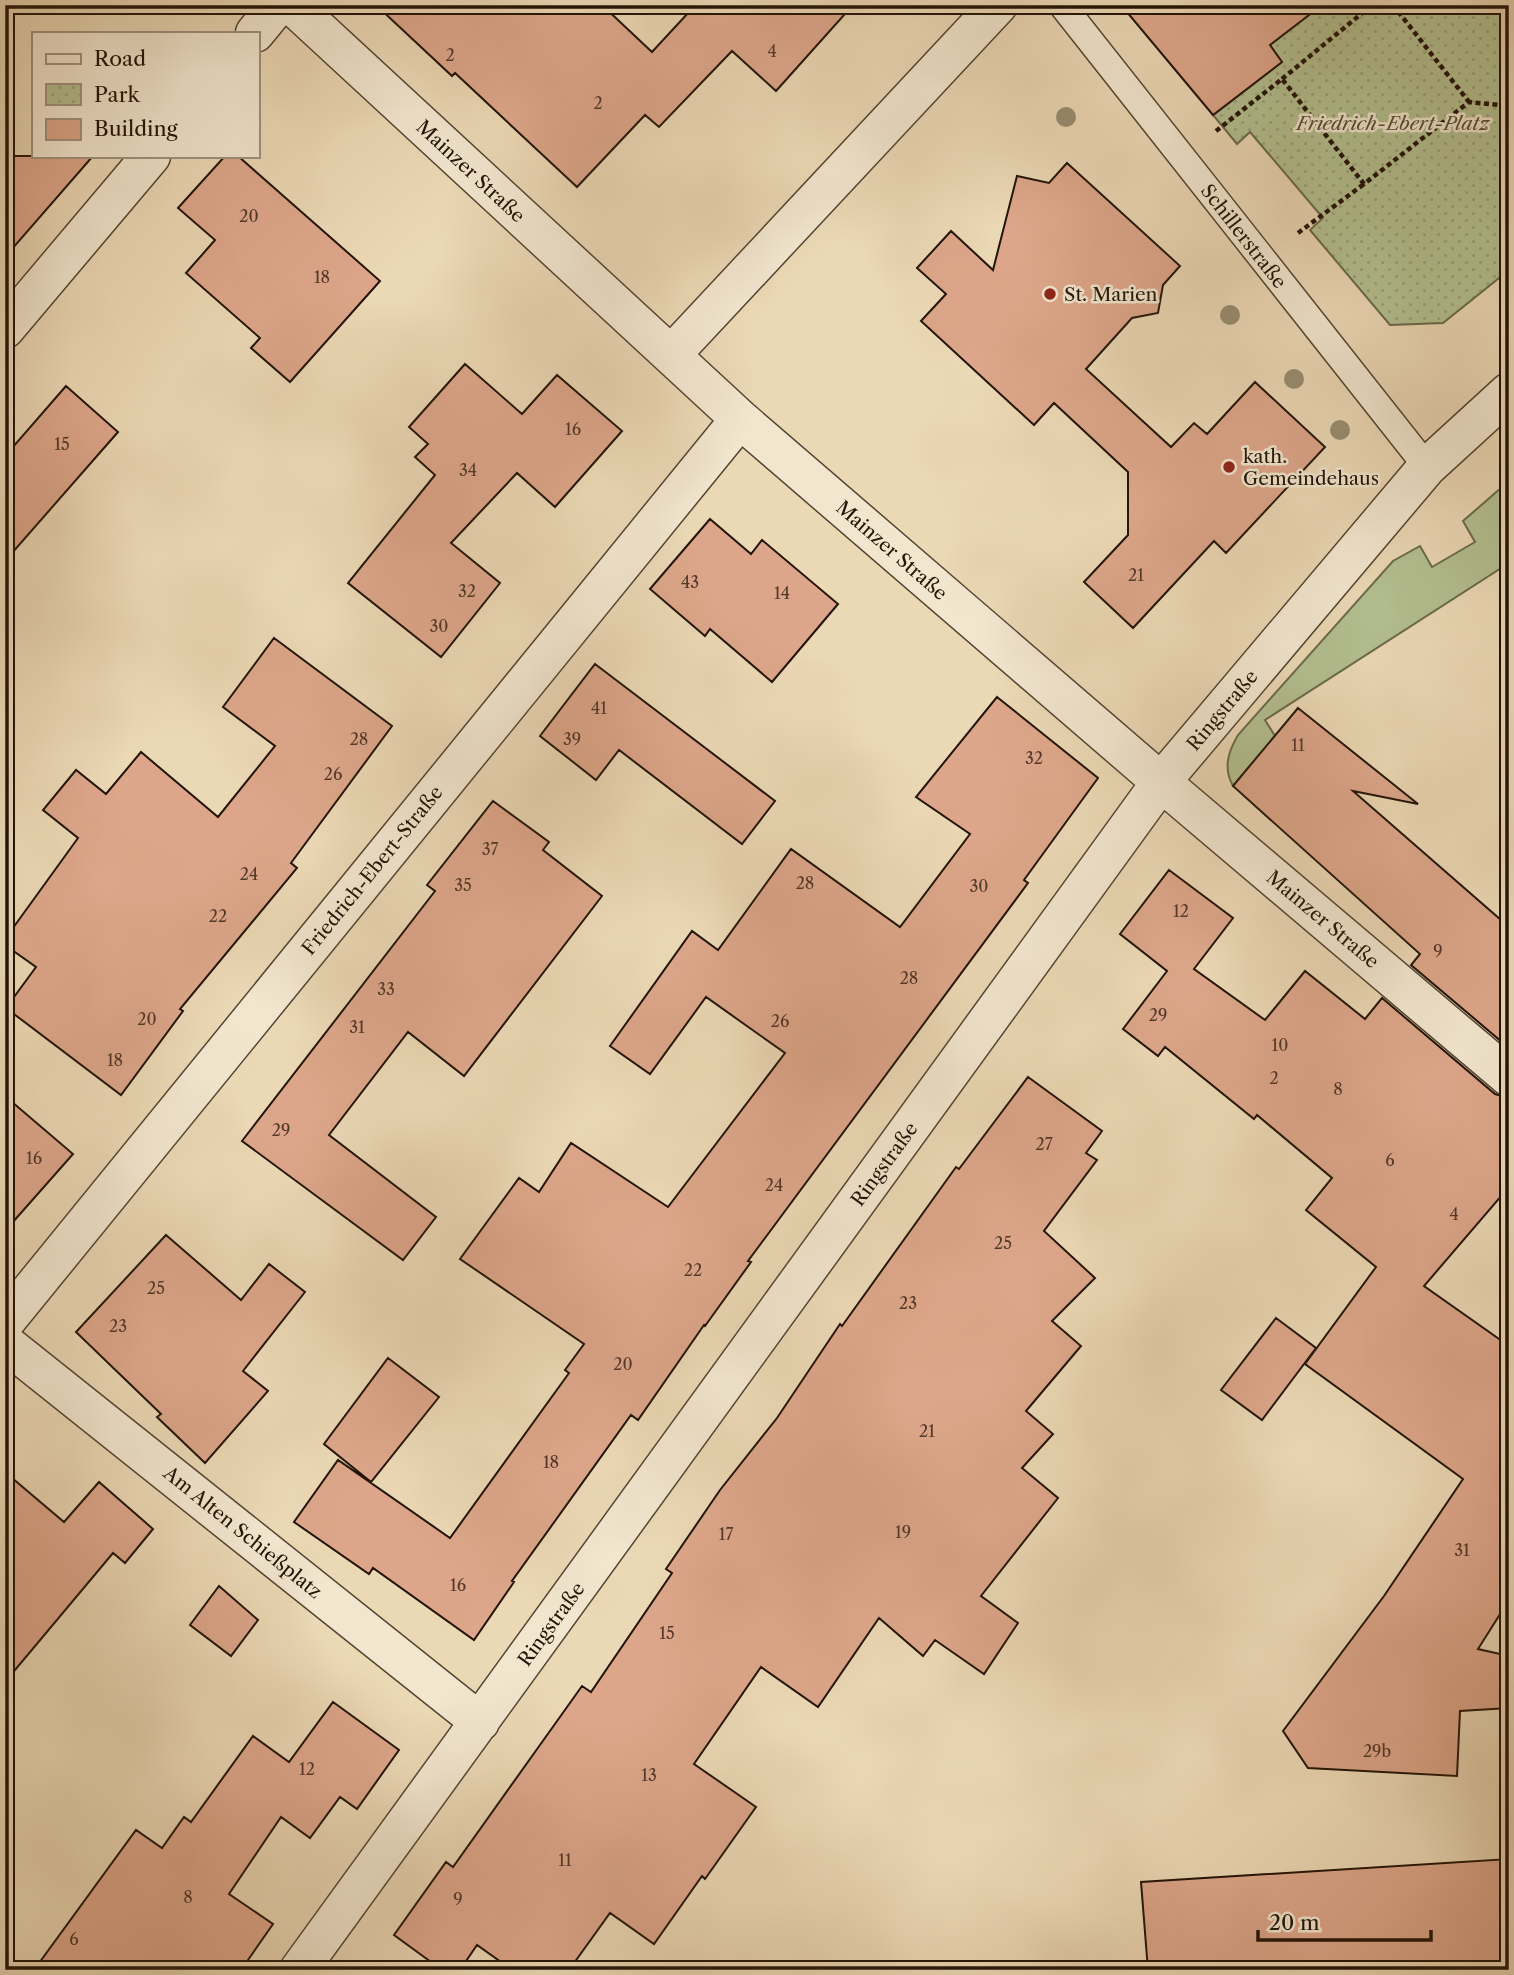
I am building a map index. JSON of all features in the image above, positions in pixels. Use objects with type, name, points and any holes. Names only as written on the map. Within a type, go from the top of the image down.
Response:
[{"type":"street","points":[[256,32],[278,5]]},
{"type":"street","name":"Mainzer Straße","points":[[292,5],[740,419],[1161,782],[1509,1077]]},
{"type":"street","points":[[671,355],[998,5]]},
{"type":"street","points":[[5,329],[149,158]]},
{"type":"street","name":"Ringstraße","points":[[299,1970],[1161,782],[1427,467],[1509,392]]},
{"type":"street","name":"Friedrich-Ebert-Straße","points":[[5,1322],[740,419]]},
{"type":"street","name":"Am Alten Schießplatz","points":[[5,1343],[480,1722]]},
{"type":"lane","name":"Schillerstraße","points":[[1062,5],[1427,467]]},
{"type":"path","points":[[1222,125],[1371,5]]},
{"type":"path","points":[[1393,5],[1469,102]]},
{"type":"path","points":[[1282,79],[1364,184]]},
{"type":"path","points":[[1292,238],[1469,102],[1509,106]]},
{"type":"green space","name":"Friedrich-Ebert-Platz","points":[[1322,5],[1509,5],[1509,270],[1443,323],[1390,325],[1310,230],[1323,218],[1250,132],[1237,144],[1213,115],[1282,62],[1270,45]]},
{"type":"green space","points":[[1509,481],[1509,563],[1265,720],[1275,736],[1233,786],[1228,773],[1228,760],[1238,735],[1393,561],[1420,546],[1432,567],[1475,542],[1463,521]]},
{"type":"building","points":[[376,5],[602,5],[652,52],[689,12],[682,5],[853,5],[776,91],[732,51],[659,127],[645,115],[577,187],[455,73],[452,76]]},
{"type":"building","points":[[1121,5],[1322,5],[1270,45],[1282,62],[1213,115]]},
{"type":"building","points":[[5,156],[91,158],[5,257]]},
{"type":"building","points":[[223,158],[240,158],[380,281],[290,382],[251,348],[260,338],[186,273],[215,240],[178,208]]},
{"type":"building","points":[[1067,163],[1180,266],[1163,285],[1158,313],[1132,318],[1086,369],[1171,447],[1194,423],[1207,434],[1255,382],[1325,447],[1226,553],[1214,541],[1133,628],[1084,582],[1128,535],[1128,472],[1054,403],[1034,425],[921,321],[946,294],[917,268],[951,231],[993,270],[1017,176],[1049,183]]},
{"type":"building","points":[[465,364],[522,414],[557,375],[622,431],[555,507],[517,473],[451,543],[500,583],[441,657],[348,583],[435,475],[415,457],[428,444],[409,427]]},
{"type":"building","points":[[66,386],[118,432],[5,561],[5,456]]},
{"type":"building","points":[[710,519],[751,554],[762,540],[838,604],[772,682],[710,629],[705,636],[650,589]]},
{"type":"building","points":[[274,638],[392,726],[291,863],[297,868],[180,1009],[183,1011],[121,1095],[6,1008],[36,967],[5,945],[5,939],[78,838],[43,810],[76,770],[106,794],[141,752],[218,817],[275,746],[223,707]]},
{"type":"building","points":[[595,664],[775,801],[742,844],[619,750],[596,780],[540,736]]},
{"type":"building","points":[[997,697],[1098,778],[1024,880],[1028,883],[748,1261],[751,1262],[638,1420],[631,1415],[512,1581],[514,1582],[474,1640],[373,1568],[369,1574],[294,1522],[338,1460],[450,1538],[569,1373],[565,1370],[584,1344],[460,1259],[519,1178],[539,1192],[571,1143],[668,1207],[785,1053],[706,997],[650,1074],[610,1046],[692,931],[718,950],[791,849],[900,927],[970,834],[916,797]]},
{"type":"building","points":[[1298,708],[1418,804],[1353,791],[1509,927],[1509,1048],[1411,965],[1420,954],[1233,786]]},
{"type":"building","points":[[493,801],[549,842],[543,850],[602,896],[464,1076],[408,1032],[329,1135],[436,1217],[403,1260],[242,1141],[435,891],[427,885]]},
{"type":"building","points":[[1169,870],[1233,918],[1194,969],[1265,1020],[1305,971],[1365,1019],[1382,998],[1495,1094],[1509,1098],[1509,1187],[1424,1286],[1509,1346],[1509,1600],[1478,1649],[1509,1656],[1509,1708],[1460,1711],[1457,1776],[1308,1768],[1283,1731],[1384,1596],[1463,1479],[1305,1364],[1376,1267],[1306,1210],[1332,1178],[1257,1115],[1254,1119],[1165,1047],[1158,1056],[1123,1029],[1167,971],[1120,934]]},
{"type":"building","points":[[1028,1077],[1102,1131],[1086,1153],[1097,1160],[1044,1231],[1095,1278],[1052,1321],[1081,1346],[1026,1411],[1053,1434],[1022,1468],[1058,1498],[981,1596],[1018,1623],[984,1674],[935,1640],[923,1656],[879,1618],[818,1707],[761,1667],[694,1764],[756,1807],[705,1879],[702,1876],[654,1944],[610,1913],[569,1970],[512,1970],[477,1945],[460,1970],[442,1970],[394,1935],[446,1862],[453,1867],[582,1686],[591,1692],[672,1573],[666,1569],[720,1490],[777,1418],[840,1324],[842,1326],[956,1167],[959,1169]]},
{"type":"building","points":[[5,1096],[73,1154],[5,1231]]},
{"type":"building","points":[[166,1235],[241,1300],[269,1264],[305,1292],[243,1371],[268,1391],[205,1463],[157,1417],[161,1414],[76,1332]]},
{"type":"building","points":[[1276,1318],[1316,1348],[1262,1420],[1221,1390]]},
{"type":"building","points":[[388,1358],[439,1397],[371,1482],[324,1444]]},
{"type":"building","points":[[5,1472],[64,1522],[99,1482],[153,1529],[125,1563],[113,1553],[5,1682]]},
{"type":"building","points":[[219,1586],[258,1620],[231,1656],[190,1625]]},
{"type":"building","points":[[333,1702],[399,1750],[357,1809],[340,1797],[310,1838],[281,1817],[229,1894],[273,1924],[241,1970],[34,1970],[136,1830],[162,1848],[184,1817],[191,1822],[253,1736],[289,1762]]},
{"type":"building","points":[[1509,1859],[1509,1970],[1148,1970],[1141,1882]]},
{"type":"place","name":"St. Marien","points":[[1050,294]]},
{"type":"place","name":"kath. Gemeindehaus","points":[[1229,467]]}]
